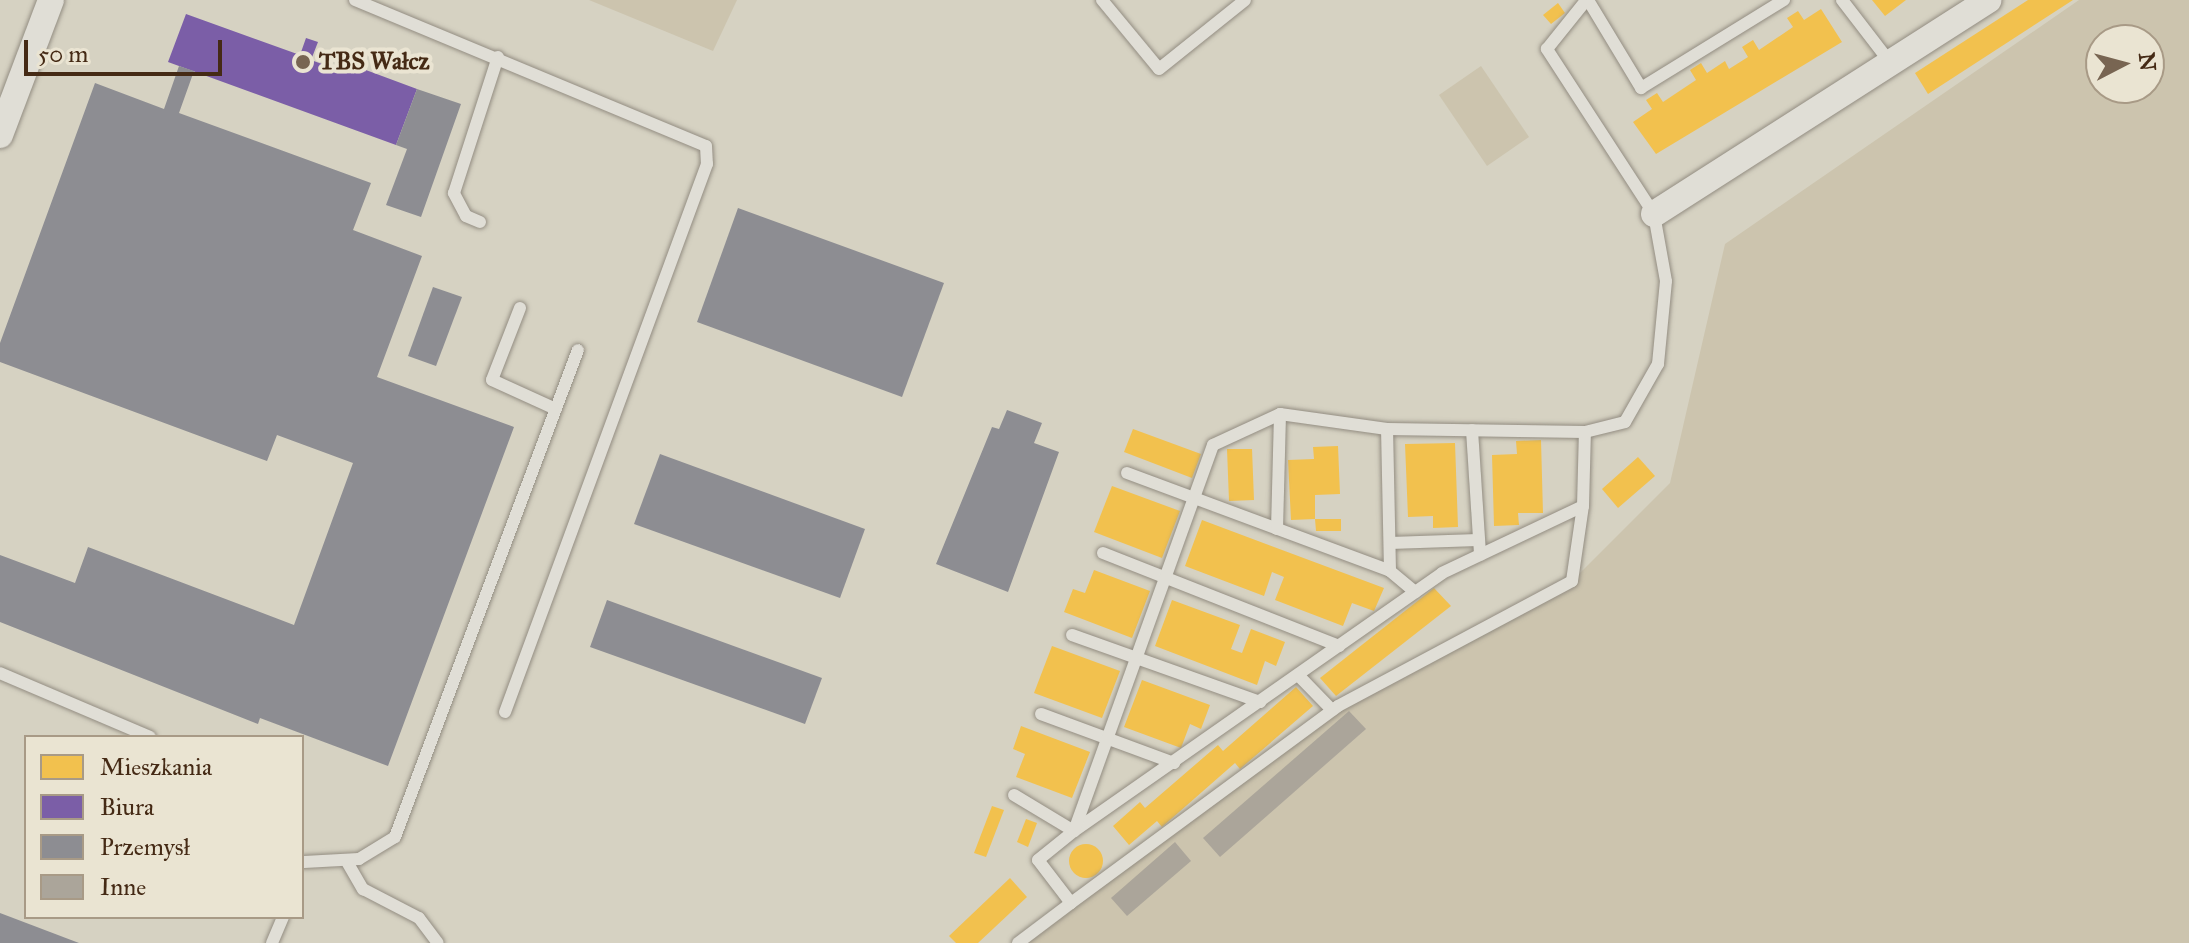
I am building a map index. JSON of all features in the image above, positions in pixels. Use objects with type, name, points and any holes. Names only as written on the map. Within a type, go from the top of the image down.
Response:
[{"type":"street","points":[[0,135],[51,0]]},
{"type":"street","points":[[1654,214],[1988,0]]},
{"type":"lane","points":[[355,0],[697,136],[707,164],[505,712]]},
{"type":"lane","points":[[1102,0],[1159,69],[1245,0]]},
{"type":"lane","points":[[1074,831],[1213,445],[1280,414],[1387,429],[1585,432],[1625,422],[1658,364],[1666,281],[1654,214],[1547,49],[1586,2],[1641,88],[1784,0]]},
{"type":"lane","points":[[1842,0],[1889,61]]},
{"type":"lane","points":[[480,222],[466,216],[454,193],[498,57]]},
{"type":"lane","points":[[520,308],[492,380],[556,409]]},
{"type":"lane","points":[[304,863],[346,860],[395,837],[578,350]]},
{"type":"lane","points":[[1277,529],[1280,414]]},
{"type":"lane","points":[[1387,429],[1390,571]]},
{"type":"lane","points":[[1472,430],[1480,555]]},
{"type":"lane","points":[[1018,943],[1332,710],[1572,581],[1583,506],[1585,432]]},
{"type":"lane","points":[[1127,473],[1390,571],[1415,592]]},
{"type":"lane","points":[[1071,903],[1038,860],[1074,831],[1415,592],[1480,555],[1583,506]]},
{"type":"lane","points":[[1390,543],[1478,540]]},
{"type":"lane","points":[[1103,553],[1339,646]]},
{"type":"lane","points":[[1072,635],[1260,702]]},
{"type":"lane","points":[[0,673],[145,735]]},
{"type":"lane","points":[[1298,675],[1332,710]]},
{"type":"lane","points":[[1041,714],[1174,763]]},
{"type":"lane","points":[[1014,795],[1074,831]]},
{"type":"lane","points":[[346,860],[363,889],[419,918],[438,943]]},
{"type":"lane","points":[[272,943],[282,919]]},
{"type":"shaded area","points":[[589,0],[737,0],[713,51]]},
{"type":"shaded area","points":[[2079,0],[2189,0],[2189,943],[1019,943],[1332,710],[1572,581],[1670,483],[1725,244]]},
{"type":"shaded area","points":[[1481,66],[1529,137],[1487,166],[1439,95]]},
{"type":"building: Mieszkania","points":[[1872,0],[1906,0],[1885,16]]},
{"type":"building: Mieszkania","points":[[2028,0],[2073,0],[1928,94],[1915,73]]},
{"type":"building: Mieszkania","points":[[1558,3],[1565,13],[1551,24],[1543,15]]},
{"type":"building: Mieszkania","points":[[1821,9],[1842,42],[1656,154],[1633,122],[1652,109],[1646,100],[1657,93],[1663,102],[1696,80],[1690,70],[1701,63],[1707,73],[1725,61],[1729,69],[1748,57],[1742,47],[1753,40],[1759,50],[1793,27],[1787,18],[1798,11],[1804,20]]},
{"type":"building: Mieszkania","points":[[1133,429],[1201,454],[1192,478],[1124,452]]},
{"type":"building: Mieszkania","points":[[1541,440],[1543,513],[1518,513],[1519,525],[1494,526],[1492,455],[1517,454],[1516,441]]},
{"type":"building: Mieszkania","points":[[1455,443],[1458,527],[1433,528],[1433,516],[1408,517],[1405,444]]},
{"type":"building: Mieszkania","points":[[1338,446],[1340,494],[1315,495],[1315,519],[1291,520],[1288,460],[1314,459],[1313,447]]},
{"type":"building: Mieszkania","points":[[1227,449],[1252,449],[1254,500],[1229,501]]},
{"type":"building: Mieszkania","points":[[1638,457],[1655,476],[1618,508],[1602,489]]},
{"type":"building: Mieszkania","points":[[1112,486],[1180,511],[1162,558],[1094,532]]},
{"type":"building: Mieszkania","points":[[1315,519],[1341,519],[1341,531],[1316,531]]},
{"type":"building: Mieszkania","points":[[1202,520],[1384,588],[1374,611],[1352,603],[1343,626],[1275,600],[1284,577],[1272,572],[1264,596],[1185,566]]},
{"type":"building: Mieszkania","points":[[1094,570],[1150,591],[1132,638],[1064,612],[1073,589],[1085,593]]},
{"type":"building: Mieszkania","points":[[1434,588],[1451,606],[1336,696],[1320,678]]},
{"type":"building: Mieszkania","points":[[1172,600],[1240,625],[1231,649],[1242,653],[1251,629],[1285,642],[1276,666],[1265,661],[1257,685],[1155,646]]},
{"type":"building: Mieszkania","points":[[1052,646],[1120,671],[1102,718],[1034,693]]},
{"type":"building: Mieszkania","points":[[1142,680],[1210,705],[1201,729],[1190,724],[1181,748],[1124,727]]},
{"type":"building: Mieszkania","points":[[1296,687],[1313,706],[1240,769],[1235,763],[1162,827],[1157,821],[1129,845],[1113,826],[1140,802],[1145,808],[1218,745],[1223,751]]},
{"type":"building: Mieszkania","points":[[1021,726],[1090,752],[1072,798],[1016,777],[1025,754],[1013,749]]},
{"type":"building: Mieszkania","points":[[992,806],[1004,810],[986,857],[974,853]]},
{"type":"building: Mieszkania","points":[[1026,819],[1037,823],[1028,847],[1017,842]]},
{"type":"building: Mieszkania","points":[[1086,844],[1098,849],[1103,861],[1098,873],[1086,878],[1074,873],[1069,861],[1074,849]]},
{"type":"building: Mieszkania","points":[[1010,878],[1027,897],[978,943],[956,943],[949,936]]},
{"type":"building: Biura","points":[[186,14],[300,55],[306,38],[318,42],[311,60],[344,72],[347,63],[417,89],[396,145],[168,62]]},
{"type":"building: Przemysł","points":[[179,66],[194,71],[179,113],[371,183],[353,230],[422,256],[377,377],[514,427],[388,766],[260,718],[258,724],[0,622],[0,555],[75,583],[88,547],[294,625],[353,463],[277,435],[267,461],[0,362],[0,343],[95,83],[164,109]]},
{"type":"building: Przemysł","points":[[417,89],[461,104],[421,217],[386,205],[407,149],[396,145]]},
{"type":"building: Przemysł","points":[[738,208],[944,283],[902,397],[697,322]]},
{"type":"building: Przemysł","points":[[433,287],[462,297],[436,366],[408,356]]},
{"type":"building: Przemysł","points":[[1007,410],[1042,423],[1034,443],[1059,452],[1008,592],[936,564],[992,427],[999,429]]},
{"type":"building: Przemysł","points":[[660,454],[865,529],[840,598],[634,524]]},
{"type":"building: Przemysł","points":[[607,600],[822,678],[805,724],[590,647]]},
{"type":"building: Przemysł","points":[[0,913],[79,943],[0,943]]},
{"type":"building: Inne","points":[[1349,711],[1366,729],[1220,857],[1203,838]]},
{"type":"building: Inne","points":[[1175,842],[1191,861],[1127,916],[1111,898]]},
{"type":"place","name":"TBS Wałcz","points":[[303,62]]}]
